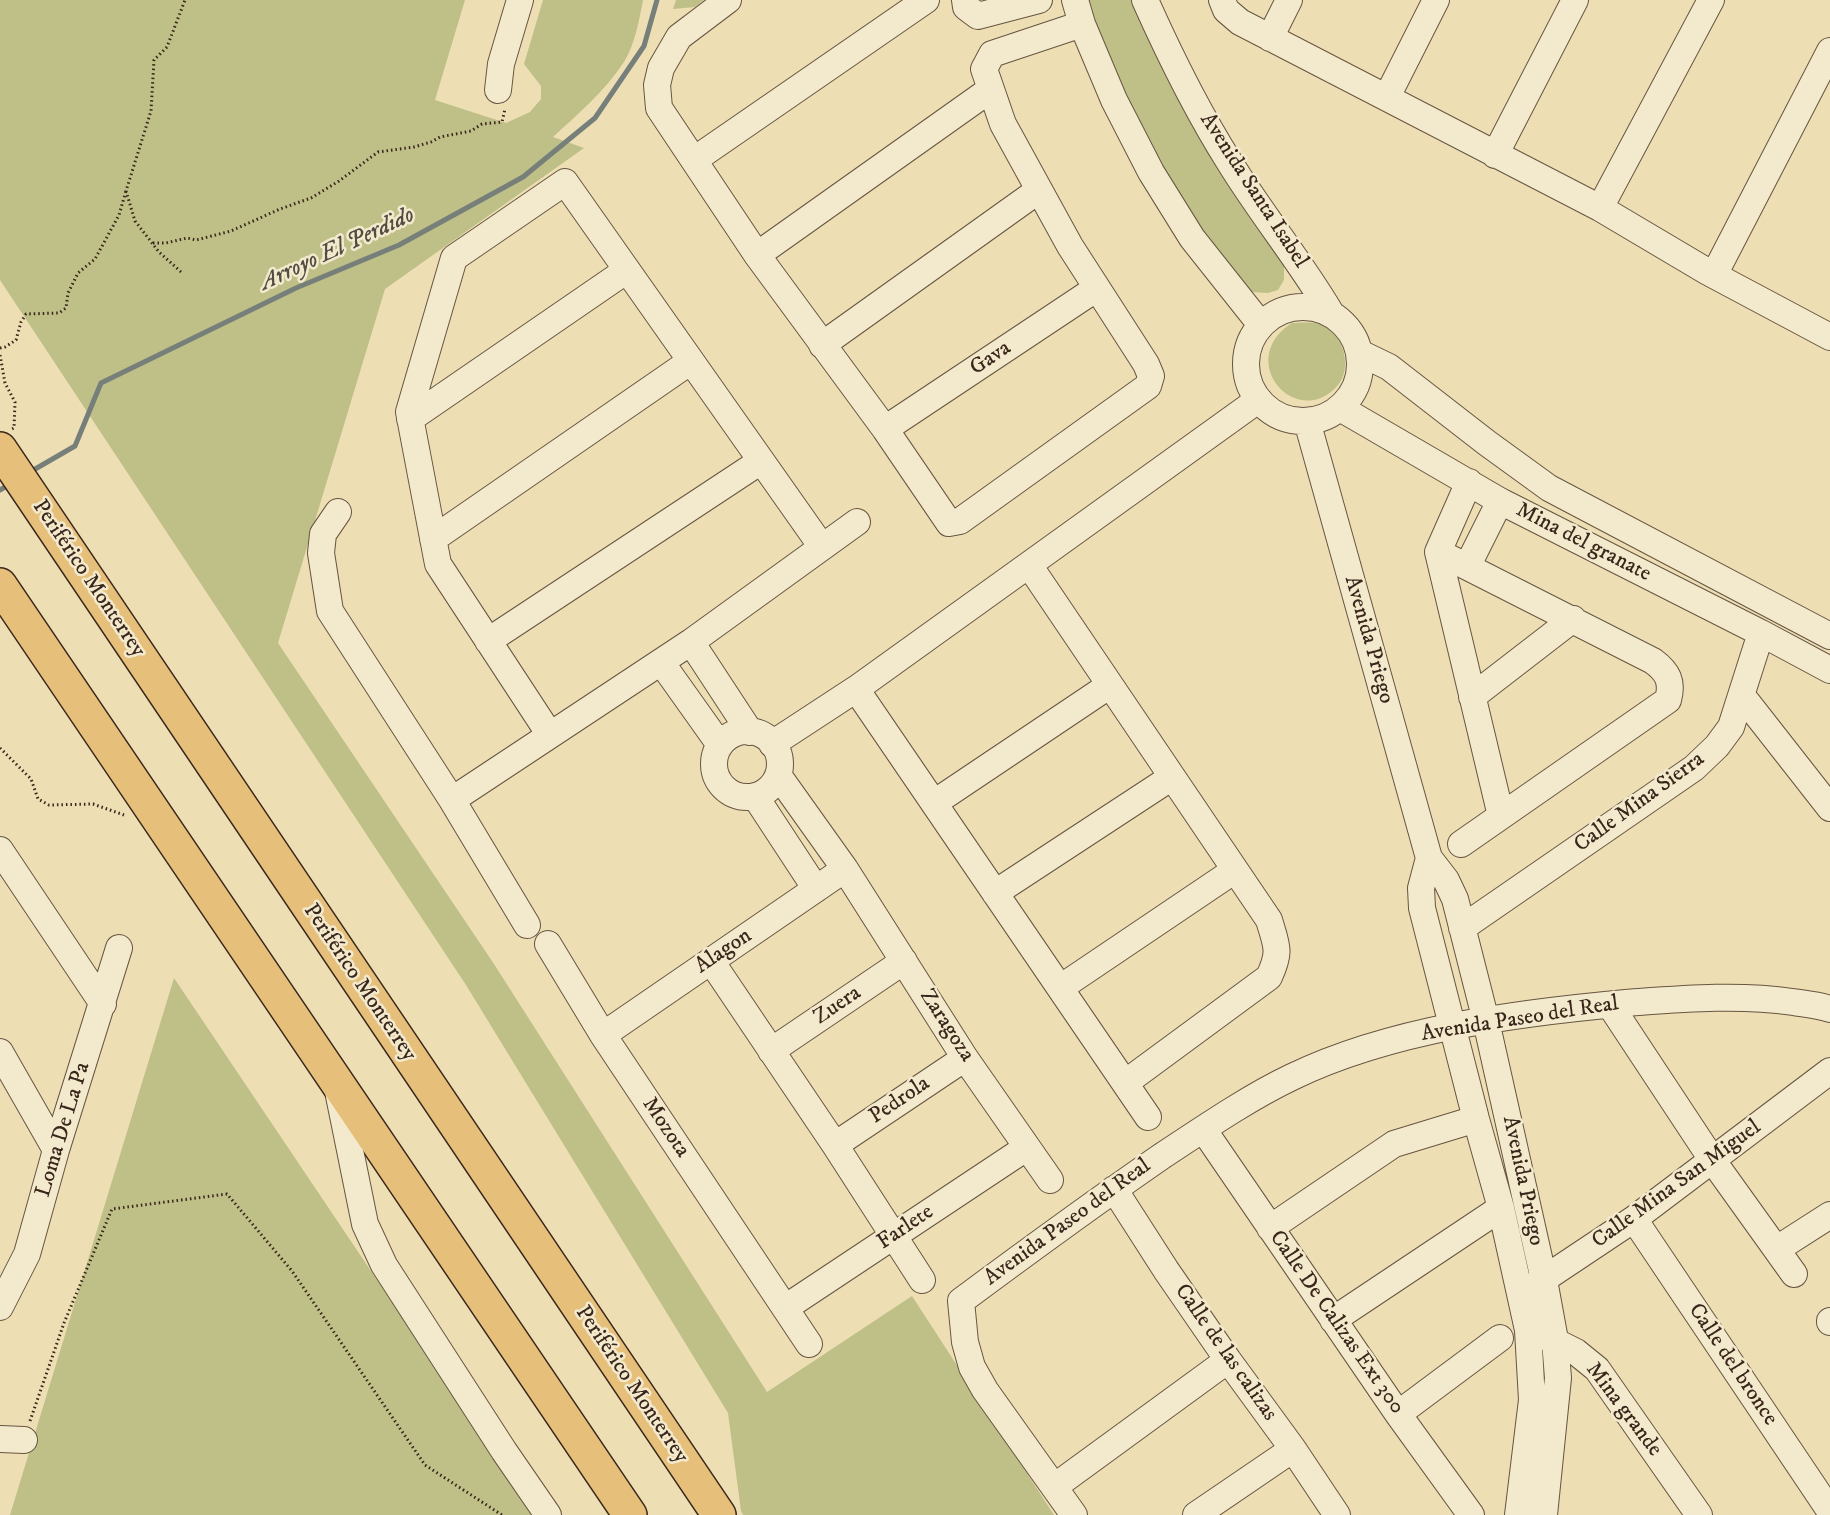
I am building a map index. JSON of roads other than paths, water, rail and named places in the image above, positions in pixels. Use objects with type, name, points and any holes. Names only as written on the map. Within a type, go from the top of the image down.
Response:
[{"type":"highway","name":"Periférico Monterrey","points":[[2,441],[45,517],[719,1515]]},
{"type":"highway","points":[[0,585],[630,1515]]},
{"type":"street","points":[[498,90],[501,64],[520,0]]},
{"type":"street","points":[[728,0],[679,37],[662,68],[657,85],[659,108],[757,255],[885,429],[949,523],[960,521],[1148,386],[1151,376],[1146,364],[1070,246],[1003,124],[984,69],[992,54],[1079,12],[1114,100],[1151,172],[1192,238],[1261,325]]},
{"type":"street","points":[[694,160],[926,0]]},
{"type":"street","points":[[965,0],[966,7],[978,16],[1039,0]]},
{"type":"street","name":"Avenida Santa Isabel","points":[[1145,0],[1203,118],[1225,155],[1313,282],[1332,315]]},
{"type":"street","points":[[1222,0],[1226,10],[1240,22],[1600,208],[1714,275],[1827,327]]},
{"type":"street","points":[[1270,38],[1289,0]]},
{"type":"street","points":[[1387,96],[1436,0]]},
{"type":"street","points":[[1495,155],[1575,0]]},
{"type":"street","points":[[1600,208],[1711,0]]},
{"type":"street","points":[[1714,275],[1830,51]]},
{"type":"street","points":[[757,255],[991,88]]},
{"type":"street","points":[[550,735],[438,564],[409,412],[454,258],[565,182],[822,547]]},
{"type":"street","points":[[822,345],[1039,189]]},
{"type":"street","points":[[410,419],[627,270]]},
{"type":"street","name":"Gava","points":[[885,429],[1097,288]]},
{"type":"street","points":[[1297,307],[1309,307],[1332,315],[1350,331],[1360,353],[1359,378],[1355,389],[1340,408],[1325,417],[1293,421],[1268,410],[1258,400],[1246,376],[1247,349],[1253,336],[1261,325],[1277,313],[1297,307]]},
{"type":"street","points":[[1360,353],[1389,367],[1549,489],[1819,630],[1796,652]]},
{"type":"street","points":[[434,539],[691,361]]},
{"type":"street","points":[[772,744],[856,689],[1258,400]]},
{"type":"street","name":"Mina del granate","points":[[1340,408],[1500,501],[1830,670]]},
{"type":"street","name":"Avenida Priego","points":[[1307,421],[1429,858],[1450,888],[1462,928],[1486,1021],[1544,1280],[1555,1340],[1557,1387],[1544,1515]]},
{"type":"street","points":[[488,641],[761,461]]},
{"type":"street","points":[[1469,482],[1438,552],[1501,816]]},
{"type":"street","points":[[1468,565],[1500,501]]},
{"type":"street","points":[[338,512],[323,534],[321,553],[330,611],[452,800],[527,926]]},
{"type":"street","points":[[452,800],[661,662],[857,522]]},
{"type":"street","points":[[1438,552],[1468,565],[1653,661],[1663,668],[1670,680],[1668,700],[1461,844]]},
{"type":"street","points":[[1029,565],[1269,921],[1276,943],[1278,958],[1269,977],[1125,1083]]},
{"type":"street","points":[[1472,697],[1573,619]]},
{"type":"street","name":"Calle Mina Sierra","points":[[1462,928],[1694,768],[1717,746],[1731,727],[1743,697],[1761,633]]},
{"type":"street","points":[[690,642],[750,732]]},
{"type":"street","points":[[661,662],[720,745]]},
{"type":"street","points":[[934,803],[1110,685]]},
{"type":"street","points":[[856,689],[1148,1117]]},
{"type":"street","points":[[1743,697],[1830,808]]},
{"type":"street","points":[[750,732],[761,735],[772,744],[780,758],[778,775],[765,792],[744,797],[724,788],[717,778],[714,767],[715,756],[720,745],[728,737],[750,732]]},
{"type":"street","name":"Zaragoza","points":[[778,775],[845,869],[965,1058],[1050,1180]]},
{"type":"street","points":[[995,893],[1172,777]]},
{"type":"street","points":[[755,796],[816,889]]},
{"type":"street","points":[[0,850],[103,1004]]},
{"type":"street","name":"Avenida Priego","points":[[1429,858],[1421,888],[1421,898],[1476,1119],[1501,1208],[1527,1330],[1532,1400],[1518,1515]]},
{"type":"street","name":"Alagon","points":[[603,1035],[845,869]]},
{"type":"street","points":[[1060,988],[1235,870]]},
{"type":"street","name":"Mozota","points":[[548,944],[603,1035],[809,1344]]},
{"type":"street","name":"Loma De La Pa","points":[[0,1307],[27,1254],[56,1150],[119,948]]},
{"type":"street","points":[[711,960],[922,1280]]},
{"type":"street","name":"Zuera","points":[[771,1051],[904,961]]},
{"type":"street","name":"Avenida Paseo del Real","points":[[1054,1487],[985,1390],[972,1367],[965,1342],[961,1301],[1114,1189],[1203,1129],[1292,1077],[1380,1045],[1453,1027],[1610,1005],[1694,998],[1761,998],[1830,1009]]},
{"type":"street","points":[[1610,1005],[1713,1161],[1794,1274]]},
{"type":"street","points":[[0,1052],[56,1150]]},
{"type":"street","name":"Pedrola","points":[[835,1145],[965,1058]]},
{"type":"street","name":"Calle Mina San Miguel","points":[[1521,1294],[1634,1219],[1830,1071]]},
{"type":"street","points":[[336,1082],[365,1224],[384,1265],[548,1515]]},
{"type":"street","points":[[1270,1228],[1394,1144],[1476,1119]]},
{"type":"street","name":"Calle De Calizas Ext 300","points":[[1203,1129],[1398,1414],[1471,1515]]},
{"type":"street","name":"Farlete","points":[[785,1308],[1026,1148]]},
{"type":"street","name":"Calle de las calizas","points":[[1114,1189],[1228,1360],[1293,1449],[1337,1515]]},
{"type":"street","points":[[1333,1320],[1501,1208]]},
{"type":"street","points":[[1777,1250],[1830,1215]]},
{"type":"street","name":"Calle del bronce","points":[[1634,1219],[1830,1511]]},
{"type":"street","name":"Mina grande","points":[[1527,1330],[1555,1340],[1576,1352],[1597,1369],[1699,1515]]},
{"type":"street","points":[[1398,1414],[1500,1338]]},
{"type":"street","points":[[1074,1515],[1054,1487],[1228,1360]]},
{"type":"street","points":[[1196,1515],[1293,1449]]},
{"type":"waterway","name":"Arroyo El Perdido","points":[[30,472],[75,446],[101,383],[296,288],[399,245],[523,177],[595,118],[644,46],[657,0]]},
{"type":"waterway","name":"Arroyo El Perdido","points":[[0,490],[12,483]]}]
